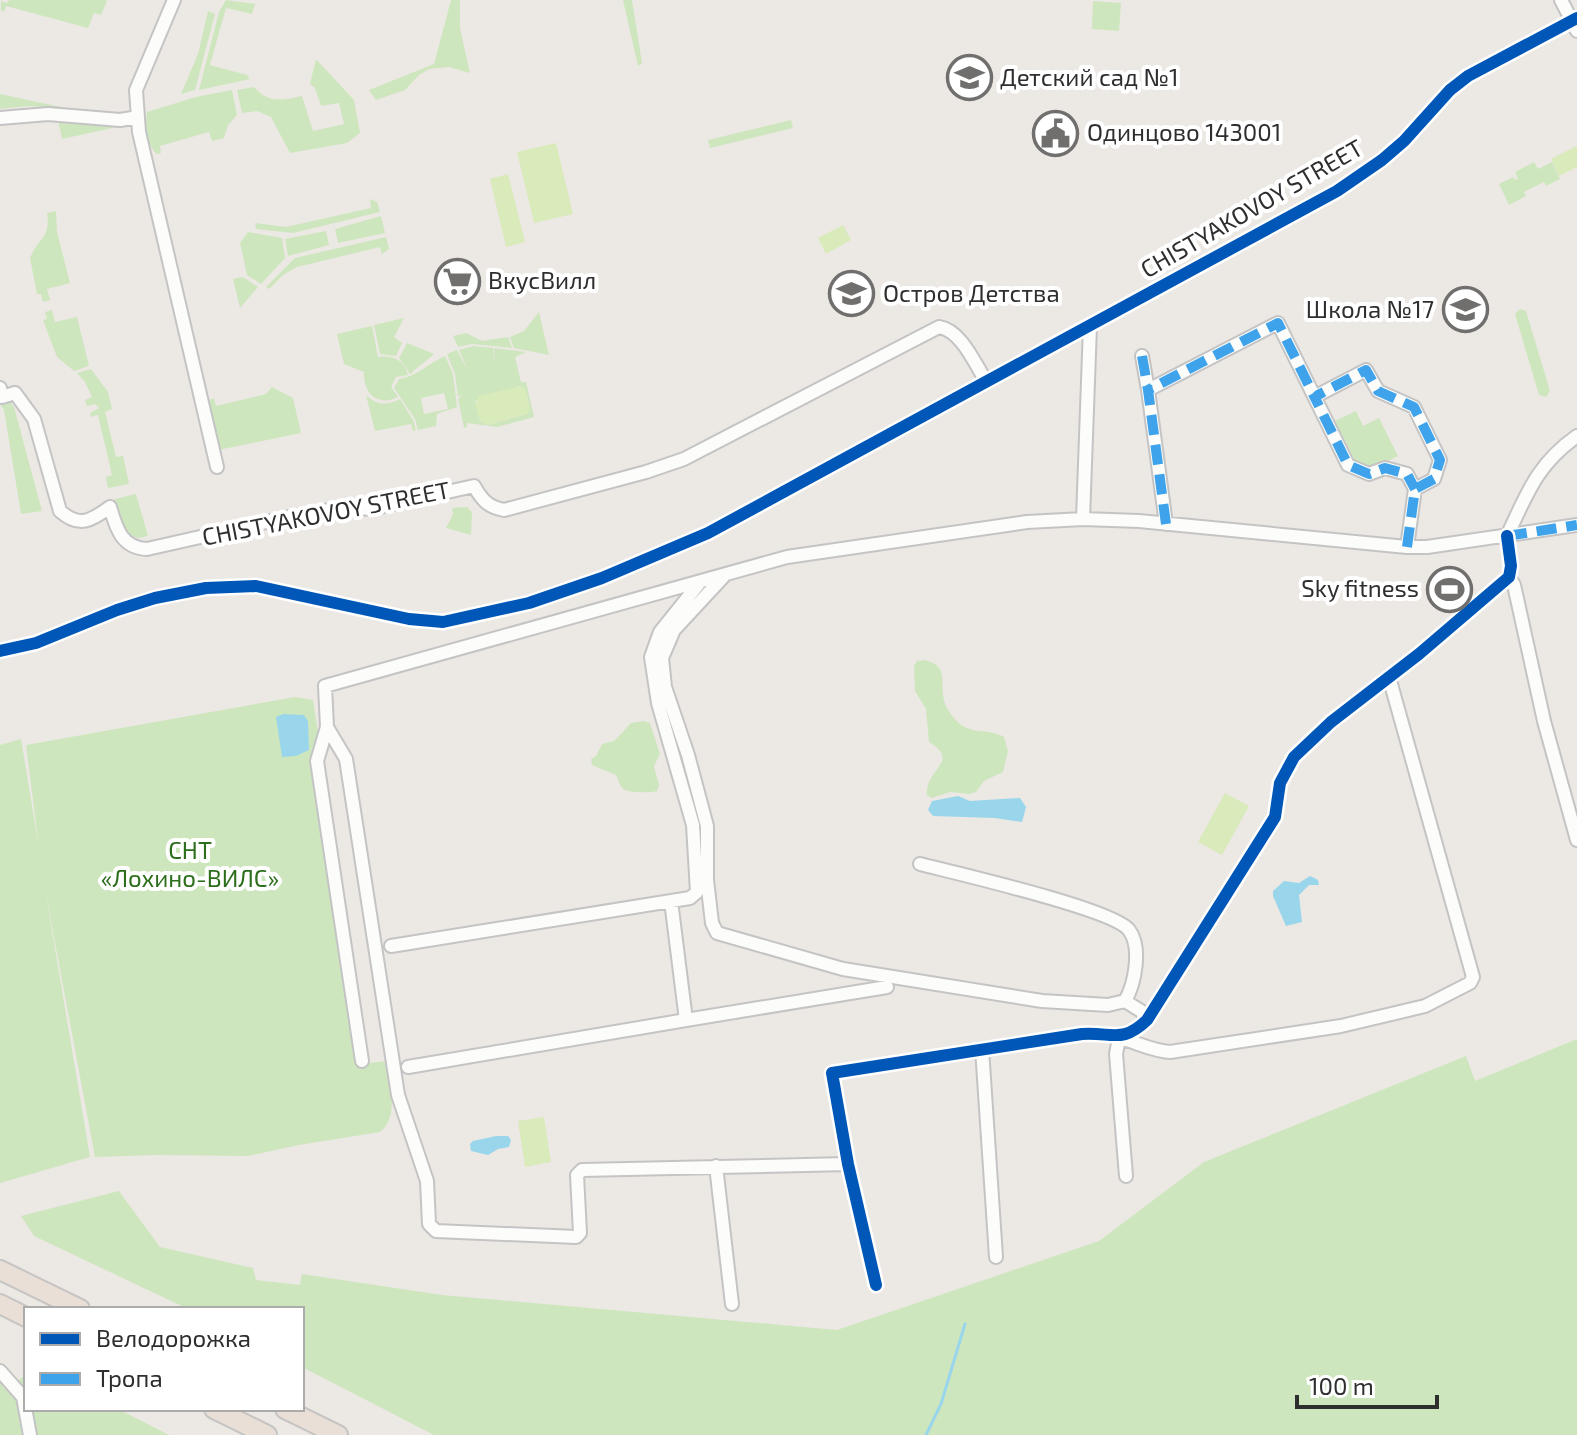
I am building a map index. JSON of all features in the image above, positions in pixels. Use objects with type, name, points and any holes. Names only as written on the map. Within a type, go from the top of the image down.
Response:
[{"type":"highway","points":[[0,1270],[76,1307]]},
{"type":"highway","points":[[0,1304],[24,1316]]},
{"type":"highway","points":[[218,1411],[267,1435]]},
{"type":"highway","points":[[289,1411],[338,1435]]},
{"type":"street","points":[[174,0],[139,80],[136,90],[138,117],[145,160],[217,467]]},
{"type":"street","name":"CHISTYAKOVOY STREET","points":[[4,648],[36,643],[142,602],[206,588],[256,586],[300,593],[409,619],[443,622],[529,603],[602,578],[708,533],[1360,177],[1404,141],[1442,97],[1468,76],[1575,23],[1561,0]]},
{"type":"street","points":[[0,118],[48,114],[120,120],[138,117]]},
{"type":"street","points":[[1148,390],[1278,323],[1348,465],[1369,474],[1385,468],[1407,474],[1415,489],[1407,547]]},
{"type":"street","points":[[1083,519],[1090,326]]},
{"type":"street","name":"CHISTYAKOVOY STREET","points":[[0,388],[2,397],[15,393],[34,419],[60,511],[70,520],[85,521],[110,507],[122,538],[130,545],[147,549],[284,518],[347,507],[371,509],[474,486],[482,500],[493,508],[504,510],[632,476],[684,459],[939,327],[956,335],[986,381]]},
{"type":"street","points":[[1142,356],[1166,524]]},
{"type":"street","points":[[1315,398],[1366,370],[1378,391],[1413,405],[1440,460],[1434,479],[1415,489]]},
{"type":"street","points":[[1119,1038],[1136,1030],[1147,1020],[1275,817],[1280,783],[1294,757],[1331,722],[1509,577],[1511,566],[1507,536],[1526,493],[1556,451],[1577,436]]},
{"type":"street","points":[[362,1061],[317,761],[327,727],[325,686],[787,557],[1027,522],[1083,519],[1166,524],[1407,547],[1427,547],[1577,525]]},
{"type":"street","points":[[726,573],[674,630],[662,658],[665,687],[707,826],[707,880],[712,923],[717,933],[843,969],[959,989],[1042,1001],[1108,1005],[1125,1001],[1141,1011],[1147,1020]]},
{"type":"street","points":[[1509,577],[1514,585],[1544,721],[1577,840]]},
{"type":"street","points":[[391,946],[690,898],[697,892],[693,825],[658,703],[651,657],[660,632],[701,581]]},
{"type":"street","points":[[876,1285],[848,1164],[832,1073],[1082,1034],[1119,1038],[1170,1052],[1341,1026],[1425,1006],[1470,983],[1473,977],[1389,677]]},
{"type":"street","points":[[327,727],[346,759],[398,1095],[427,1181],[429,1224],[436,1231],[576,1237],[580,1233],[577,1175],[582,1170],[848,1164]]},
{"type":"street","points":[[920,864],[1073,905],[1119,921],[1130,931],[1136,957],[1125,1001]]},
{"type":"street","points":[[671,901],[686,1020]]},
{"type":"street","points":[[408,1067],[887,987]]},
{"type":"street","points":[[1119,1038],[1116,1054],[1126,1176]]},
{"type":"street","points":[[982,1049],[996,1257]]},
{"type":"street","points":[[716,1166],[732,1304]]},
{"type":"street","points":[[0,1371],[23,1397],[24,1402]]},
{"type":"street","points":[[26,1411],[30,1435]]},
{"type":"green space","points":[[9,0],[107,1],[101,15],[94,13],[88,28],[6,6],[4,12],[1,1],[7,3]]},
{"type":"green space","points":[[226,0],[255,4],[252,14],[226,8],[210,65],[247,75],[250,79],[199,90],[219,12]]},
{"type":"green space","points":[[451,0],[460,0],[460,28],[470,73],[449,67],[429,69],[405,90],[376,100],[369,90],[434,64]]},
{"type":"green space","points":[[623,0],[632,0],[642,63],[638,66]]},
{"type":"green space","points":[[1093,1],[1121,3],[1119,31],[1092,29]]},
{"type":"green space","points":[[208,11],[215,14],[195,90],[181,94],[198,54]]},
{"type":"green space","points":[[316,59],[354,100],[360,133],[347,143],[290,153],[271,117],[257,111],[242,113],[237,90],[254,87],[265,96],[276,99],[302,96],[313,131],[344,124],[339,103],[321,106],[315,88],[310,84]]},
{"type":"green space","points":[[232,90],[237,115],[228,125],[224,138],[212,141],[209,132],[160,146],[161,153],[153,150],[147,135],[147,112]]},
{"type":"green space","points":[[0,94],[70,109],[29,106],[0,109]]},
{"type":"green space","points":[[58,120],[117,126],[117,127],[62,139]]},
{"type":"green space","points":[[791,120],[793,128],[710,148],[708,140]]},
{"type":"green space","points":[[556,143],[573,214],[534,223],[517,152]]},
{"type":"green space","points":[[1577,146],[1577,167],[1559,176],[1551,159]]},
{"type":"green space","points":[[1534,162],[1538,169],[1552,162],[1560,179],[1546,186],[1544,182],[1524,192],[1526,196],[1509,205],[1499,184],[1513,177],[1518,179],[1515,172]]},
{"type":"green space","points":[[508,174],[525,242],[506,247],[490,179]]},
{"type":"green space","points":[[370,199],[377,202],[380,212],[293,233],[256,229],[255,223],[286,227],[371,208]]},
{"type":"green space","points":[[56,211],[57,232],[70,283],[47,289],[50,300],[43,302],[41,294],[37,294],[30,258],[47,228],[47,213]]},
{"type":"green space","points":[[381,216],[385,233],[338,243],[335,229]]},
{"type":"green space","points":[[843,225],[851,240],[826,254],[818,238]]},
{"type":"green space","points":[[326,231],[329,245],[288,256],[285,239]]},
{"type":"green space","points":[[248,232],[282,238],[285,258],[261,284],[247,275],[240,243]]},
{"type":"green space","points":[[386,237],[389,249],[382,254],[380,247],[297,267],[269,289],[266,287],[295,258]]},
{"type":"green space","points":[[243,277],[258,287],[240,308],[233,279]]},
{"type":"green space","points":[[1520,309],[1526,311],[1550,391],[1546,397],[1539,395],[1515,314]]},
{"type":"green space","points":[[52,310],[55,322],[77,317],[89,366],[74,371],[57,357],[43,320],[47,319],[45,312]]},
{"type":"green space","points":[[539,312],[549,355],[514,348],[510,337],[524,331]]},
{"type":"green space","points":[[404,318],[394,337],[402,343],[396,356],[380,354],[374,325]]},
{"type":"green space","points":[[372,326],[378,357],[397,360],[408,375],[396,377],[391,387],[398,397],[391,400],[373,396],[366,387],[364,372],[344,364],[337,334]]},
{"type":"green space","points":[[466,333],[482,341],[508,337],[512,348],[472,344],[458,347],[453,336]]},
{"type":"green space","points":[[407,343],[434,354],[410,374],[399,358]]},
{"type":"green space","points":[[473,346],[493,348],[495,364],[494,348],[526,352],[515,357],[521,382],[526,382],[534,417],[497,427],[467,423],[464,428],[458,399],[463,394],[458,397],[455,374],[447,354],[457,350],[468,371],[459,350]],"holes":[[[520,386],[528,398],[527,414],[487,425],[480,421],[475,401]]]},
{"type":"green space","points":[[445,356],[453,374],[457,407],[437,414],[436,426],[418,430],[415,419],[394,388],[399,379],[411,376]],"holes":[[[444,393],[448,409],[424,414],[421,398]]]},
{"type":"green space","points":[[91,369],[108,392],[112,409],[105,412],[116,457],[123,456],[129,484],[108,488],[106,477],[112,475],[98,415],[91,417],[90,413],[99,408],[95,404],[87,406],[85,400],[92,397],[77,373]]},
{"type":"green space","points":[[520,386],[525,388],[530,409],[527,414],[487,425],[480,421],[475,404],[479,396]]},
{"type":"green space","points":[[272,387],[293,398],[301,433],[218,450],[209,400],[214,398],[216,406],[266,394]]},
{"type":"green space","points":[[3,394],[14,407],[42,511],[21,514],[4,410],[0,404],[0,395]]},
{"type":"green space","points":[[366,395],[382,403],[400,399],[416,430],[413,431],[411,424],[375,431]]},
{"type":"green space","points":[[1356,411],[1363,426],[1379,418],[1398,456],[1373,468],[1356,462],[1335,421]]},
{"type":"green space","points":[[136,494],[148,536],[138,538],[125,533],[112,504],[115,499]]},
{"type":"green space","points":[[467,507],[472,512],[471,535],[446,528],[453,514],[452,508]]},
{"type":"green space","points":[[917,661],[933,663],[942,673],[945,702],[962,726],[1004,737],[1008,751],[1003,772],[984,781],[976,792],[950,792],[932,798],[927,795],[942,755],[929,742],[926,709],[915,691],[914,666]]},
{"type":"green space","name":"СНТ «Лохино-ВИЛС»","points":[[295,697],[313,700],[369,1063],[387,1061],[392,1109],[386,1125],[380,1132],[248,1156],[95,1157],[45,889],[90,1157],[0,1183],[0,745],[21,739],[39,848],[26,745]]},
{"type":"green space","points":[[631,723],[650,723],[660,754],[654,766],[659,785],[654,792],[628,791],[622,788],[616,775],[592,765],[591,759],[602,744],[614,741]]},
{"type":"green space","points":[[1225,793],[1249,806],[1222,855],[1198,842]]},
{"type":"green space","points":[[1577,1039],[1577,1435],[434,1435],[304,1368],[304,1307],[184,1307],[34,1236],[21,1216],[119,1191],[160,1247],[253,1268],[256,1280],[300,1285],[302,1274],[442,1295],[837,1330],[1099,1241],[1204,1162],[1466,1056],[1475,1081]]},
{"type":"green space","points":[[544,1117],[551,1162],[525,1167],[518,1121]]},
{"type":"green space","points":[[24,1376],[24,1411],[122,1411],[169,1435],[0,1435],[0,1377],[4,1389]]},
{"type":"water","points":[[283,714],[304,715],[308,721],[309,750],[296,756],[282,757],[276,717]]},
{"type":"water","points":[[958,796],[970,801],[1020,798],[1026,807],[1022,822],[933,816],[928,810],[932,801]]},
{"type":"water","points":[[1310,876],[1318,880],[1319,885],[1309,885],[1299,895],[1302,922],[1286,926],[1273,891],[1284,881],[1299,883]]},
{"type":"water","points":[[508,1136],[511,1140],[509,1147],[488,1155],[471,1151],[473,1141]]},
{"type":"waterway","points":[[926,1435],[941,1404],[965,1324]]},
{"type":"marked path","points":[[1166,524],[1148,390],[1278,323],[1315,398]]},
{"type":"marked path","points":[[1142,356],[1148,390]]},
{"type":"marked path","points":[[1407,547],[1415,489],[1434,479],[1440,460],[1414,407],[1378,391],[1366,370],[1315,398],[1348,465],[1369,474],[1385,468],[1407,474],[1415,489]]},
{"type":"marked path","points":[[1507,536],[1577,525]]},
{"type":"cycle path","points":[[0,651],[36,643],[155,598],[206,588],[256,586],[409,619],[443,622],[529,603],[602,578],[708,533],[1337,191],[1404,141],[1450,90],[1468,76],[1577,18]]},
{"type":"cycle path","points":[[876,1285],[848,1164],[832,1073],[1082,1034],[1124,1034],[1147,1020],[1275,817],[1280,783],[1294,757],[1331,722],[1419,654],[1509,577],[1511,566],[1507,536]]},
{"type":"place","name":"Детский сад №1","points":[[969,78]]},
{"type":"place","name":"Одинцово 143001","points":[[1056,133]]},
{"type":"place","name":"ВкусВилл","points":[[457,281]]},
{"type":"place","name":"Остров Детства","points":[[852,294]]},
{"type":"place","name":"Школа №17","points":[[1465,310]]},
{"type":"place","name":"Sky fitness","points":[[1450,589]]}]
